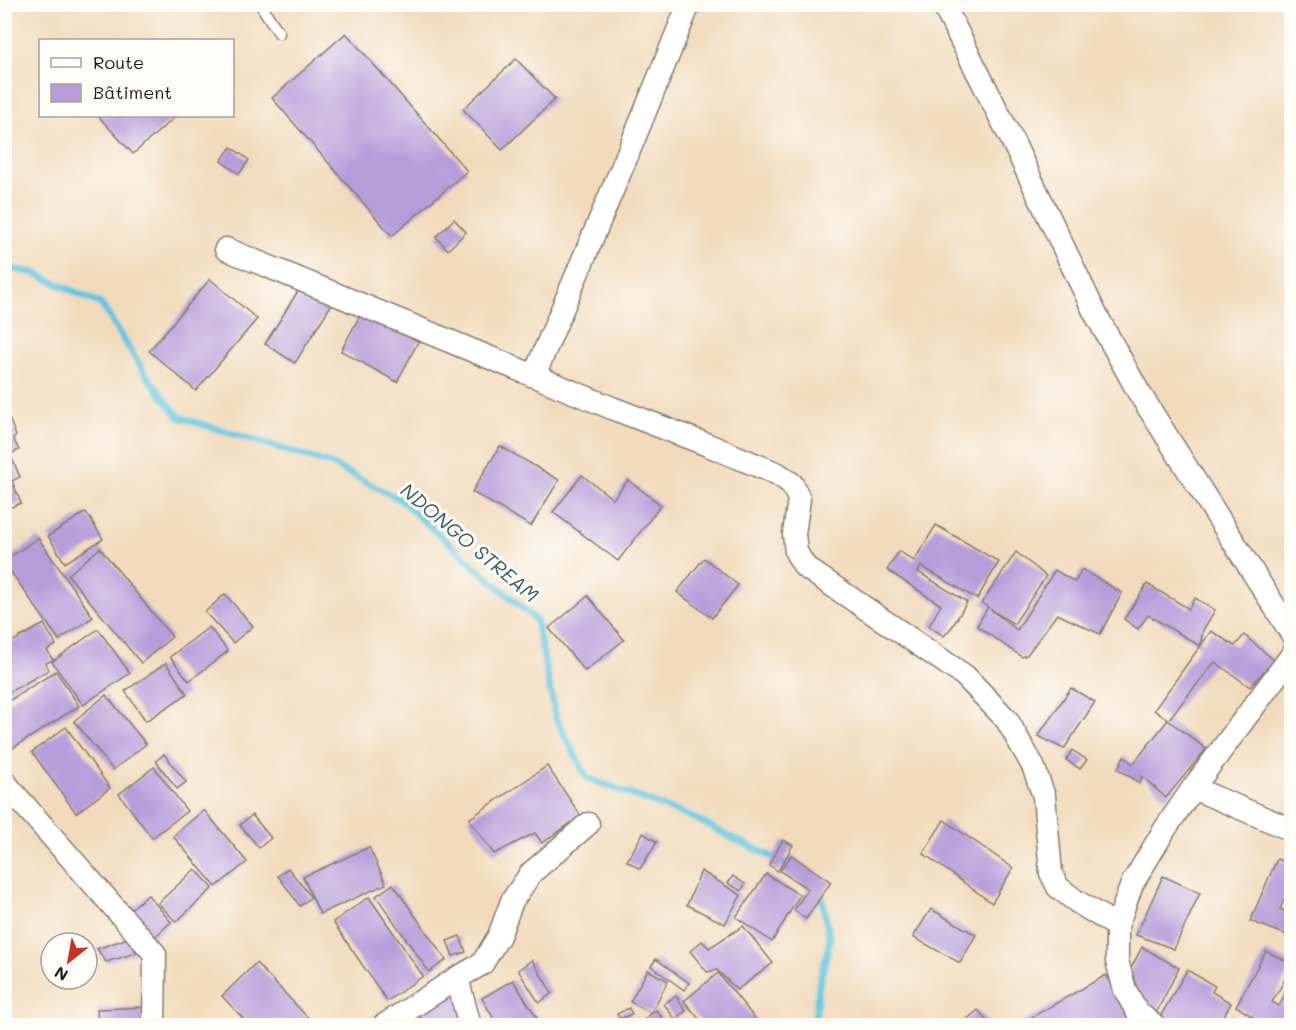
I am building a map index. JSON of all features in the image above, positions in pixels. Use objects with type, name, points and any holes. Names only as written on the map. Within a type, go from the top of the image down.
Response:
[{"type":"street","points":[[534,376],[689,4]]},
{"type":"street","points":[[944,4],[1094,310],[1127,371],[1292,634]]},
{"type":"street","points":[[226,249],[778,474],[792,484],[800,499],[794,534],[796,552],[805,567],[965,676],[1007,720],[1034,766],[1044,796],[1051,873],[1058,887],[1117,926]]},
{"type":"street","points":[[1155,1026],[1138,1013],[1125,990],[1117,961],[1117,926],[1132,884],[1193,788],[1292,655]]},
{"type":"street","points":[[4,781],[155,954],[154,1026]]},
{"type":"street","points":[[1193,788],[1292,830]]},
{"type":"street","points":[[383,1026],[482,964],[499,936],[512,901],[531,873],[588,825]]},
{"type":"street","points":[[457,978],[470,1026]]},
{"type":"lane","points":[[260,4],[279,33]]},
{"type":"building","points":[[346,33],[467,171],[392,236],[272,98]]},
{"type":"building","points":[[516,59],[555,99],[502,150],[463,109]]},
{"type":"building","points":[[99,117],[175,117],[133,154]]},
{"type":"building","points":[[231,147],[249,160],[239,174],[221,161]]},
{"type":"building","points":[[454,219],[466,232],[448,250],[436,237]]},
{"type":"building","points":[[308,275],[338,294],[295,363],[265,344]]},
{"type":"building","points":[[210,279],[257,319],[196,391],[149,351]]},
{"type":"building","points":[[364,308],[420,338],[397,382],[341,351]]},
{"type":"building","points":[[8,416],[16,436],[13,438],[19,450],[10,454],[20,477],[12,481],[21,503],[4,510],[4,417]]},
{"type":"building","points":[[500,446],[559,480],[531,526],[472,492]]},
{"type":"building","points":[[582,475],[613,499],[628,480],[661,505],[618,561],[553,512]]},
{"type":"building","points":[[86,512],[103,539],[65,563],[48,536]]},
{"type":"building","points":[[936,525],[999,562],[977,599],[921,566],[918,572],[967,602],[944,636],[929,626],[941,605],[887,570],[899,551],[914,561]]},
{"type":"building","points":[[38,538],[93,617],[59,640],[4,562]]},
{"type":"building","points":[[100,548],[172,637],[141,663],[68,575]]},
{"type":"building","points":[[1016,552],[1046,576],[1014,624],[990,609],[1017,630],[1055,570],[1075,582],[1082,569],[1122,593],[1100,634],[1057,614],[1027,655],[1022,657],[977,626],[988,607],[982,603]]},
{"type":"building","points":[[704,558],[738,585],[712,618],[677,592]]},
{"type":"building","points":[[1147,584],[1189,609],[1195,598],[1215,610],[1203,630],[1200,646],[1148,615],[1138,629],[1124,619]]},
{"type":"building","points":[[225,594],[253,626],[233,643],[205,612]]},
{"type":"building","points":[[588,596],[624,640],[585,671],[549,628]]},
{"type":"building","points":[[44,624],[56,645],[47,650],[53,660],[46,663],[49,670],[4,695],[4,646]]},
{"type":"building","points":[[209,627],[228,651],[189,681],[170,657]]},
{"type":"building","points":[[98,629],[130,673],[83,705],[52,662]]},
{"type":"building","points":[[1211,631],[1235,646],[1244,635],[1274,660],[1250,687],[1215,662],[1168,720],[1154,710]]},
{"type":"building","points":[[166,663],[187,694],[146,721],[125,691]]},
{"type":"building","points":[[56,671],[79,706],[10,750],[4,741],[4,704]]},
{"type":"building","points":[[1071,688],[1095,702],[1064,749],[1038,736]]},
{"type":"building","points":[[106,695],[146,744],[113,770],[74,721]]},
{"type":"building","points":[[1168,720],[1206,749],[1166,798],[1142,776],[1140,783],[1118,769],[1124,756],[1133,764]]},
{"type":"building","points":[[66,727],[110,788],[76,813],[32,752]]},
{"type":"building","points":[[1072,750],[1087,760],[1080,769],[1066,760]]},
{"type":"building","points":[[164,754],[186,782],[177,789],[156,761]]},
{"type":"building","points":[[547,766],[581,816],[542,843],[535,833],[494,854],[469,819]]},
{"type":"building","points":[[154,767],[187,811],[152,838],[119,794]]},
{"type":"building","points":[[204,810],[247,862],[216,887],[173,836]]},
{"type":"building","points":[[252,815],[271,838],[259,848],[240,825]]},
{"type":"building","points":[[944,820],[1013,868],[992,903],[923,853]]},
{"type":"building","points":[[643,833],[657,842],[640,869],[627,861]]},
{"type":"building","points":[[783,840],[793,845],[778,871],[769,865]]},
{"type":"building","points":[[369,847],[386,884],[320,914],[303,877]]},
{"type":"building","points":[[791,855],[831,882],[806,919],[794,910],[808,889],[780,871]]},
{"type":"building","points":[[1277,859],[1292,865],[1292,881],[1280,909],[1292,914],[1292,937],[1250,921]]},
{"type":"building","points":[[288,868],[311,897],[300,906],[278,876]]},
{"type":"building","points":[[195,869],[213,888],[176,922],[158,903]]},
{"type":"building","points":[[701,871],[741,895],[725,924],[687,905]]},
{"type":"building","points":[[766,874],[800,895],[772,942],[736,917]]},
{"type":"building","points":[[733,876],[745,884],[741,891],[728,883]]},
{"type":"building","points":[[1163,876],[1200,893],[1174,949],[1136,935]]},
{"type":"building","points":[[393,884],[446,960],[429,972],[376,896]]},
{"type":"building","points":[[148,895],[171,922],[151,940],[127,912]]},
{"type":"building","points":[[369,897],[423,976],[387,1001],[333,922]]},
{"type":"building","points":[[931,909],[976,935],[960,963],[913,937]]},
{"type":"building","points":[[743,926],[773,963],[737,990],[717,970],[707,972],[690,951],[702,941],[709,948]]},
{"type":"building","points":[[460,936],[466,952],[453,956],[447,941]]},
{"type":"building","points":[[131,937],[136,953],[106,962],[99,948]]},
{"type":"building","points":[[1142,947],[1179,968],[1155,1015],[1123,984]]},
{"type":"building","points":[[1266,951],[1292,964],[1272,1002],[1279,1006],[1292,981],[1292,1026],[1248,1026],[1253,1017],[1236,1006]]},
{"type":"building","points":[[656,959],[689,983],[684,990],[651,966]]},
{"type":"building","points":[[532,960],[552,993],[539,1003],[518,970]]},
{"type":"building","points":[[256,963],[316,1026],[250,1026],[222,996]]},
{"type":"building","points":[[648,970],[668,981],[651,1013],[630,1002]]},
{"type":"building","points":[[1187,970],[1215,986],[1212,992],[1231,1003],[1218,1026],[1174,1026],[1160,1017]]},
{"type":"building","points":[[718,973],[761,1026],[705,1026],[684,1001]]},
{"type":"building","points":[[1106,975],[1140,1026],[1016,1026]]},
{"type":"building","points":[[513,980],[542,1026],[498,1026],[482,998]]},
{"type":"building","points":[[462,993],[467,1026],[422,1026],[418,1000]]},
{"type":"building","points":[[676,996],[686,1011],[675,1019],[664,1004]]},
{"type":"building","points":[[147,1007],[148,1026],[98,1026],[97,1009]]},
{"type":"building","points":[[629,1008],[632,1014],[620,1019],[617,1014]]},
{"type":"building","points":[[656,1010],[668,1026],[636,1026]]},
{"type":"building","points":[[978,1010],[991,1026],[959,1026]]},
{"type":"building","points":[[1232,1015],[1241,1021],[1239,1026],[1225,1026]]},
{"type":"building","points":[[419,1019],[420,1026],[398,1026],[398,1021]]},
{"type":"waterway","name":"NDONGO STREAM","points":[[4,267],[34,273],[101,304],[146,375],[179,417],[331,464],[399,499],[536,620],[556,718],[587,778],[694,818],[794,867]]},
{"type":"waterway","name":"NDONGO STREAM","points":[[814,1026],[819,985],[830,939],[822,899],[817,891]]}]
